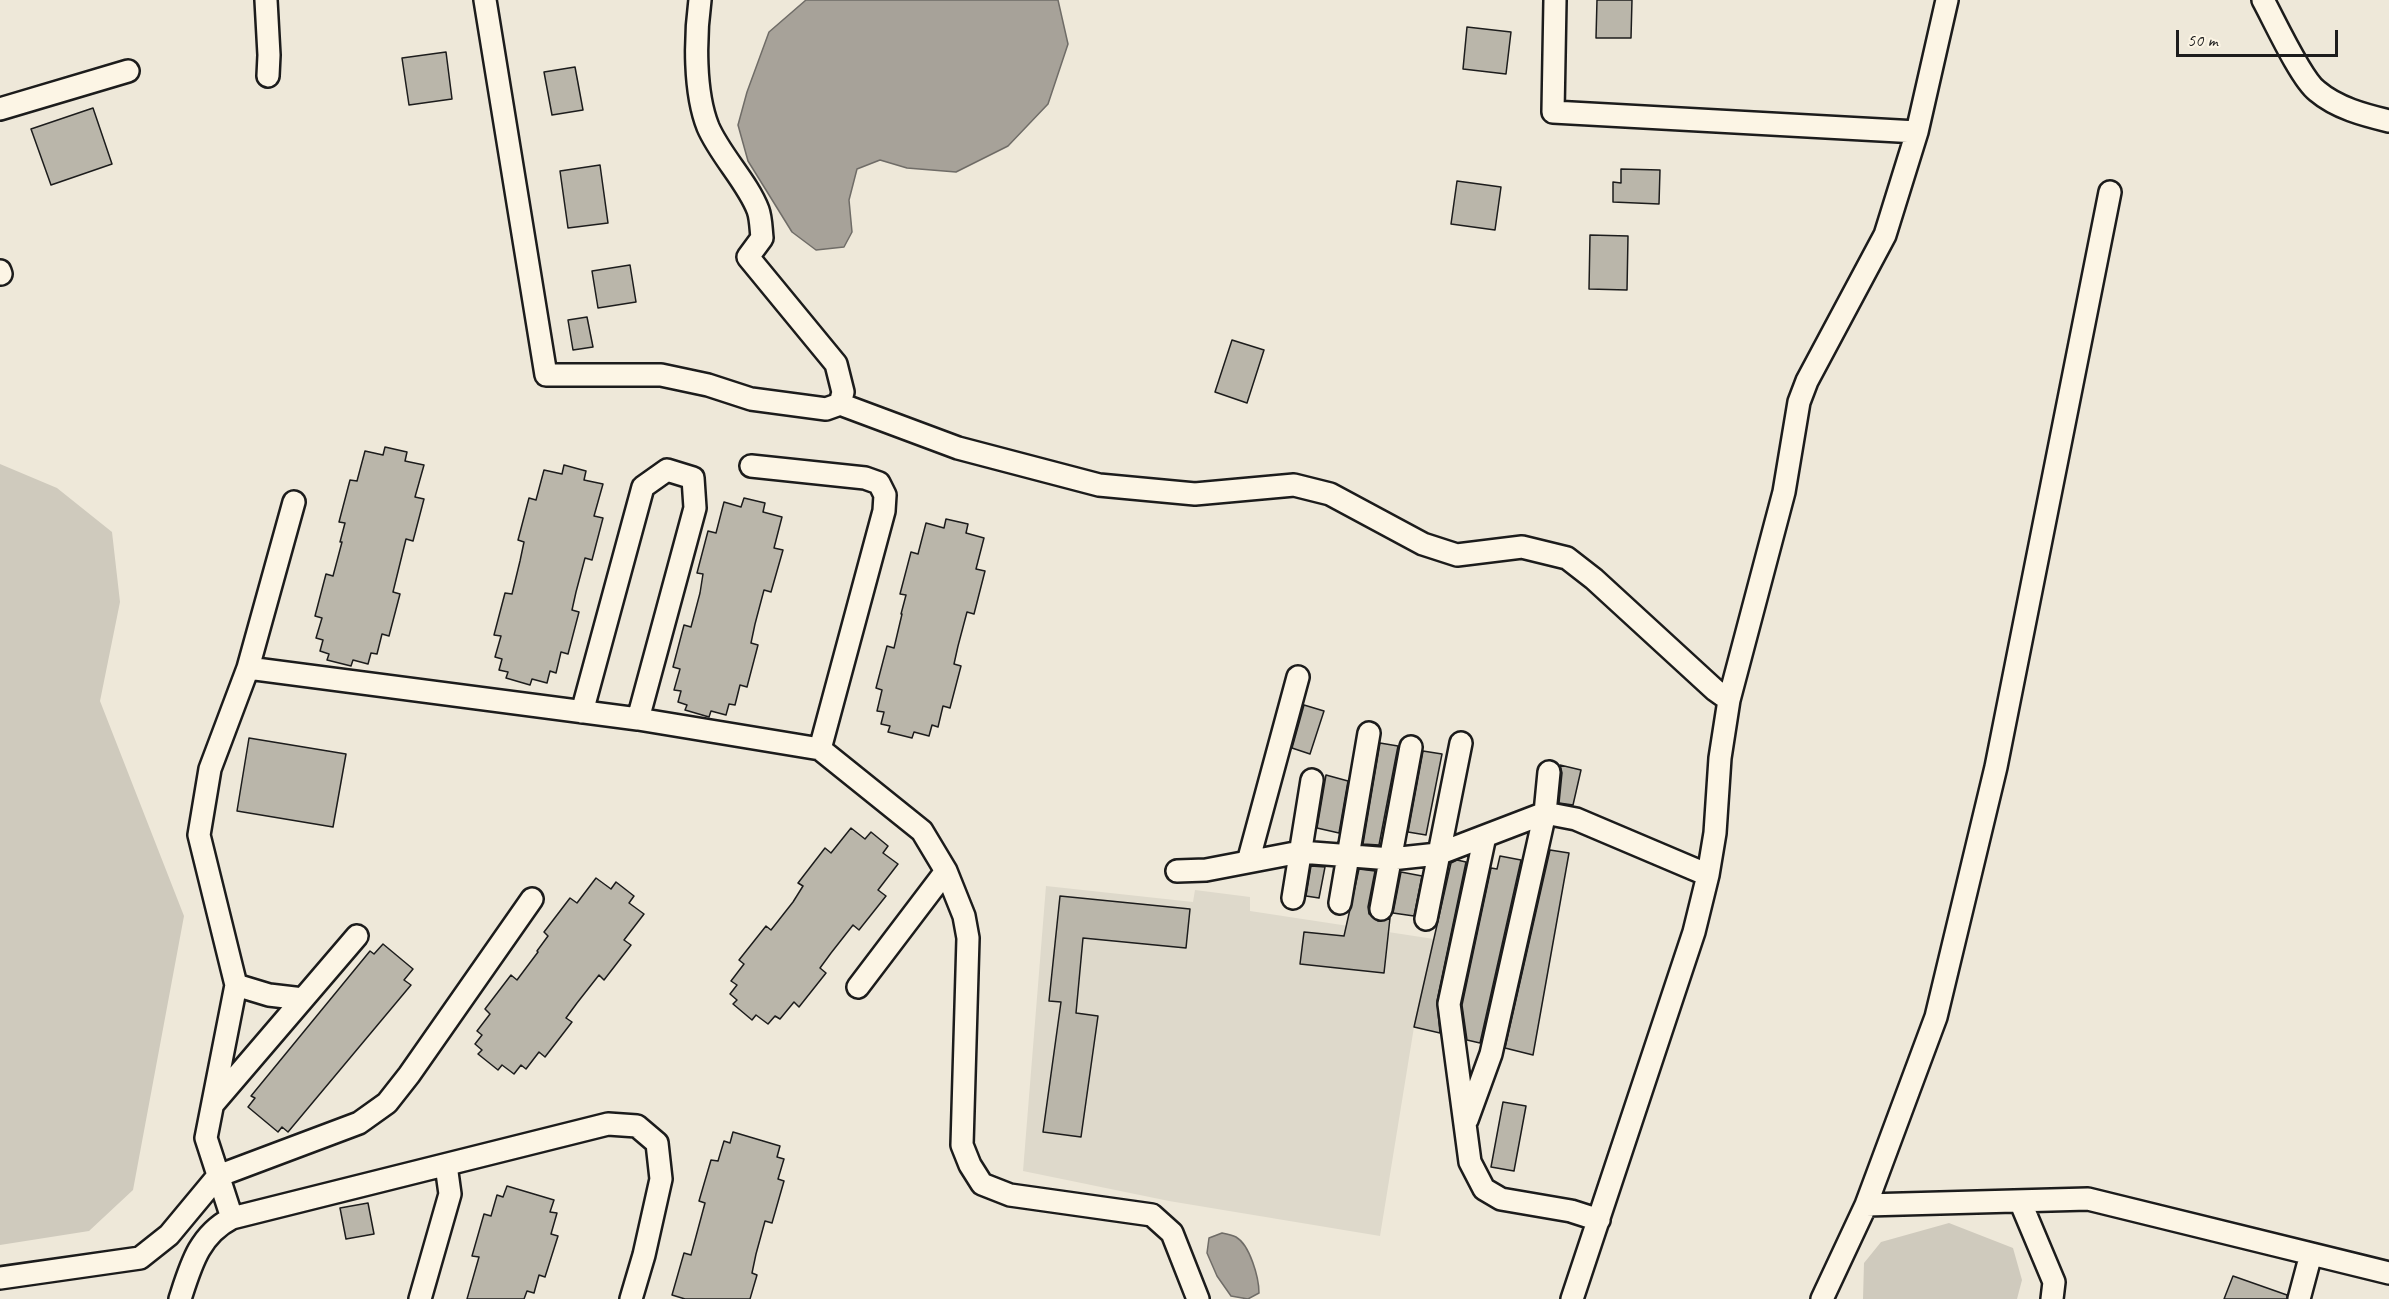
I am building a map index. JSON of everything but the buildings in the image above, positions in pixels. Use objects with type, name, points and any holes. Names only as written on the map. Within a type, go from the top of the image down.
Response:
[{"type":"street","points":[[266,0],[268,76]]},
{"type":"street","points":[[485,0],[546,375],[661,375],[708,385],[751,399],[826,409],[840,404],[958,448],[1099,485],[1195,494],[1294,485],[1330,494],[1423,544],[1457,555],[1522,547],[1567,558],[1594,579],[1714,690],[1729,700]]},
{"type":"street","points":[[700,0],[697,20],[697,58],[701,99],[708,127],[758,210],[762,237],[748,258],[836,364],[843,392],[840,404]]},
{"type":"street","points":[[1555,0],[1553,112],[1917,132]]},
{"type":"street","points":[[1572,1299],[1694,932],[1708,875],[1715,833],[1720,758],[1729,700],[1784,492],[1799,402],[1807,381],[1885,235],[1917,132],[1947,0]]},
{"type":"street","points":[[2263,0],[2295,59],[2315,90],[2346,109],[2389,121]]},
{"type":"street","points":[[0,109],[128,71]]},
{"type":"street","points":[[1822,1299],[1866,1205],[1936,1017],[1996,767],[2110,192]]},
{"type":"street","points":[[751,466],[866,478],[879,483],[885,495],[884,512],[820,749]]},
{"type":"street","points":[[582,712],[643,488],[667,470],[693,478],[695,508],[638,719]]},
{"type":"street","points":[[232,1218],[206,1138],[236,985],[199,835],[210,769],[248,668],[294,502]]},
{"type":"street","points":[[248,668],[638,719],[820,749],[922,831],[946,871],[964,916],[968,939],[962,1145],[970,1165],[982,1184],[1010,1195],[1152,1215],[1172,1233],[1198,1299]]},
{"type":"street","points":[[1248,862],[1298,677]]},
{"type":"street","points":[[1340,903],[1370,733]]},
{"type":"street","points":[[1426,919],[1461,743]]},
{"type":"street","points":[[1381,909],[1411,747]]},
{"type":"street","points":[[1466,1122],[1491,1054],[1545,813],[1549,771]]},
{"type":"street","points":[[1293,898],[1312,780]]},
{"type":"street","points":[[1177,871],[1206,870],[1300,852],[1391,859],[1438,854],[1545,813],[1576,819],[1708,875]]},
{"type":"street","points":[[1485,836],[1449,1004],[1470,1162],[1484,1189],[1501,1199],[1571,1211],[1599,1220]]},
{"type":"street","points":[[858,987],[946,871]]},
{"type":"street","points":[[0,1278],[140,1258],[169,1235],[218,1176],[359,1123],[387,1102],[410,1075],[532,900]]},
{"type":"street","points":[[214,1103],[357,936]]},
{"type":"street","points":[[236,985],[269,995],[303,999]]},
{"type":"street","points":[[180,1299],[192,1260],[216,1226],[232,1218],[608,1124],[637,1126],[657,1143],[661,1179],[644,1255],[631,1299]]},
{"type":"street","points":[[420,1299],[450,1194],[446,1165]]},
{"type":"street","points":[[1866,1205],[2088,1199],[2389,1273]]},
{"type":"street","points":[[2020,1201],[2054,1282],[2052,1299]]},
{"type":"street","points":[[2298,1299],[2312,1254]]},
{"type":"shaded area","points":[[806,0],[1058,0],[1068,44],[1048,104],[1008,146],[956,172],[907,168],[880,160],[857,169],[849,200],[852,232],[844,247],[816,250],[792,232],[748,161],[738,125],[747,92],[769,32]]},
{"type":"shaded area","points":[[0,464],[57,488],[112,532],[120,602],[100,701],[184,916],[133,1190],[89,1231],[0,1245]]},
{"type":"shaded area","points":[[1046,886],[1193,902],[1195,890],[1250,897],[1250,911],[1434,939],[1414,1027],[1380,1236],[1169,1201],[1023,1171]]},
{"type":"shaded area","points":[[1949,1223],[2013,1248],[2022,1280],[2017,1299],[1863,1299],[1864,1263],[1881,1242]]},
{"type":"shaded area","points":[[1222,1233],[1234,1236],[1241,1241],[1253,1262],[1259,1293],[1248,1299],[1231,1296],[1217,1276],[1207,1253],[1209,1238]]}]
